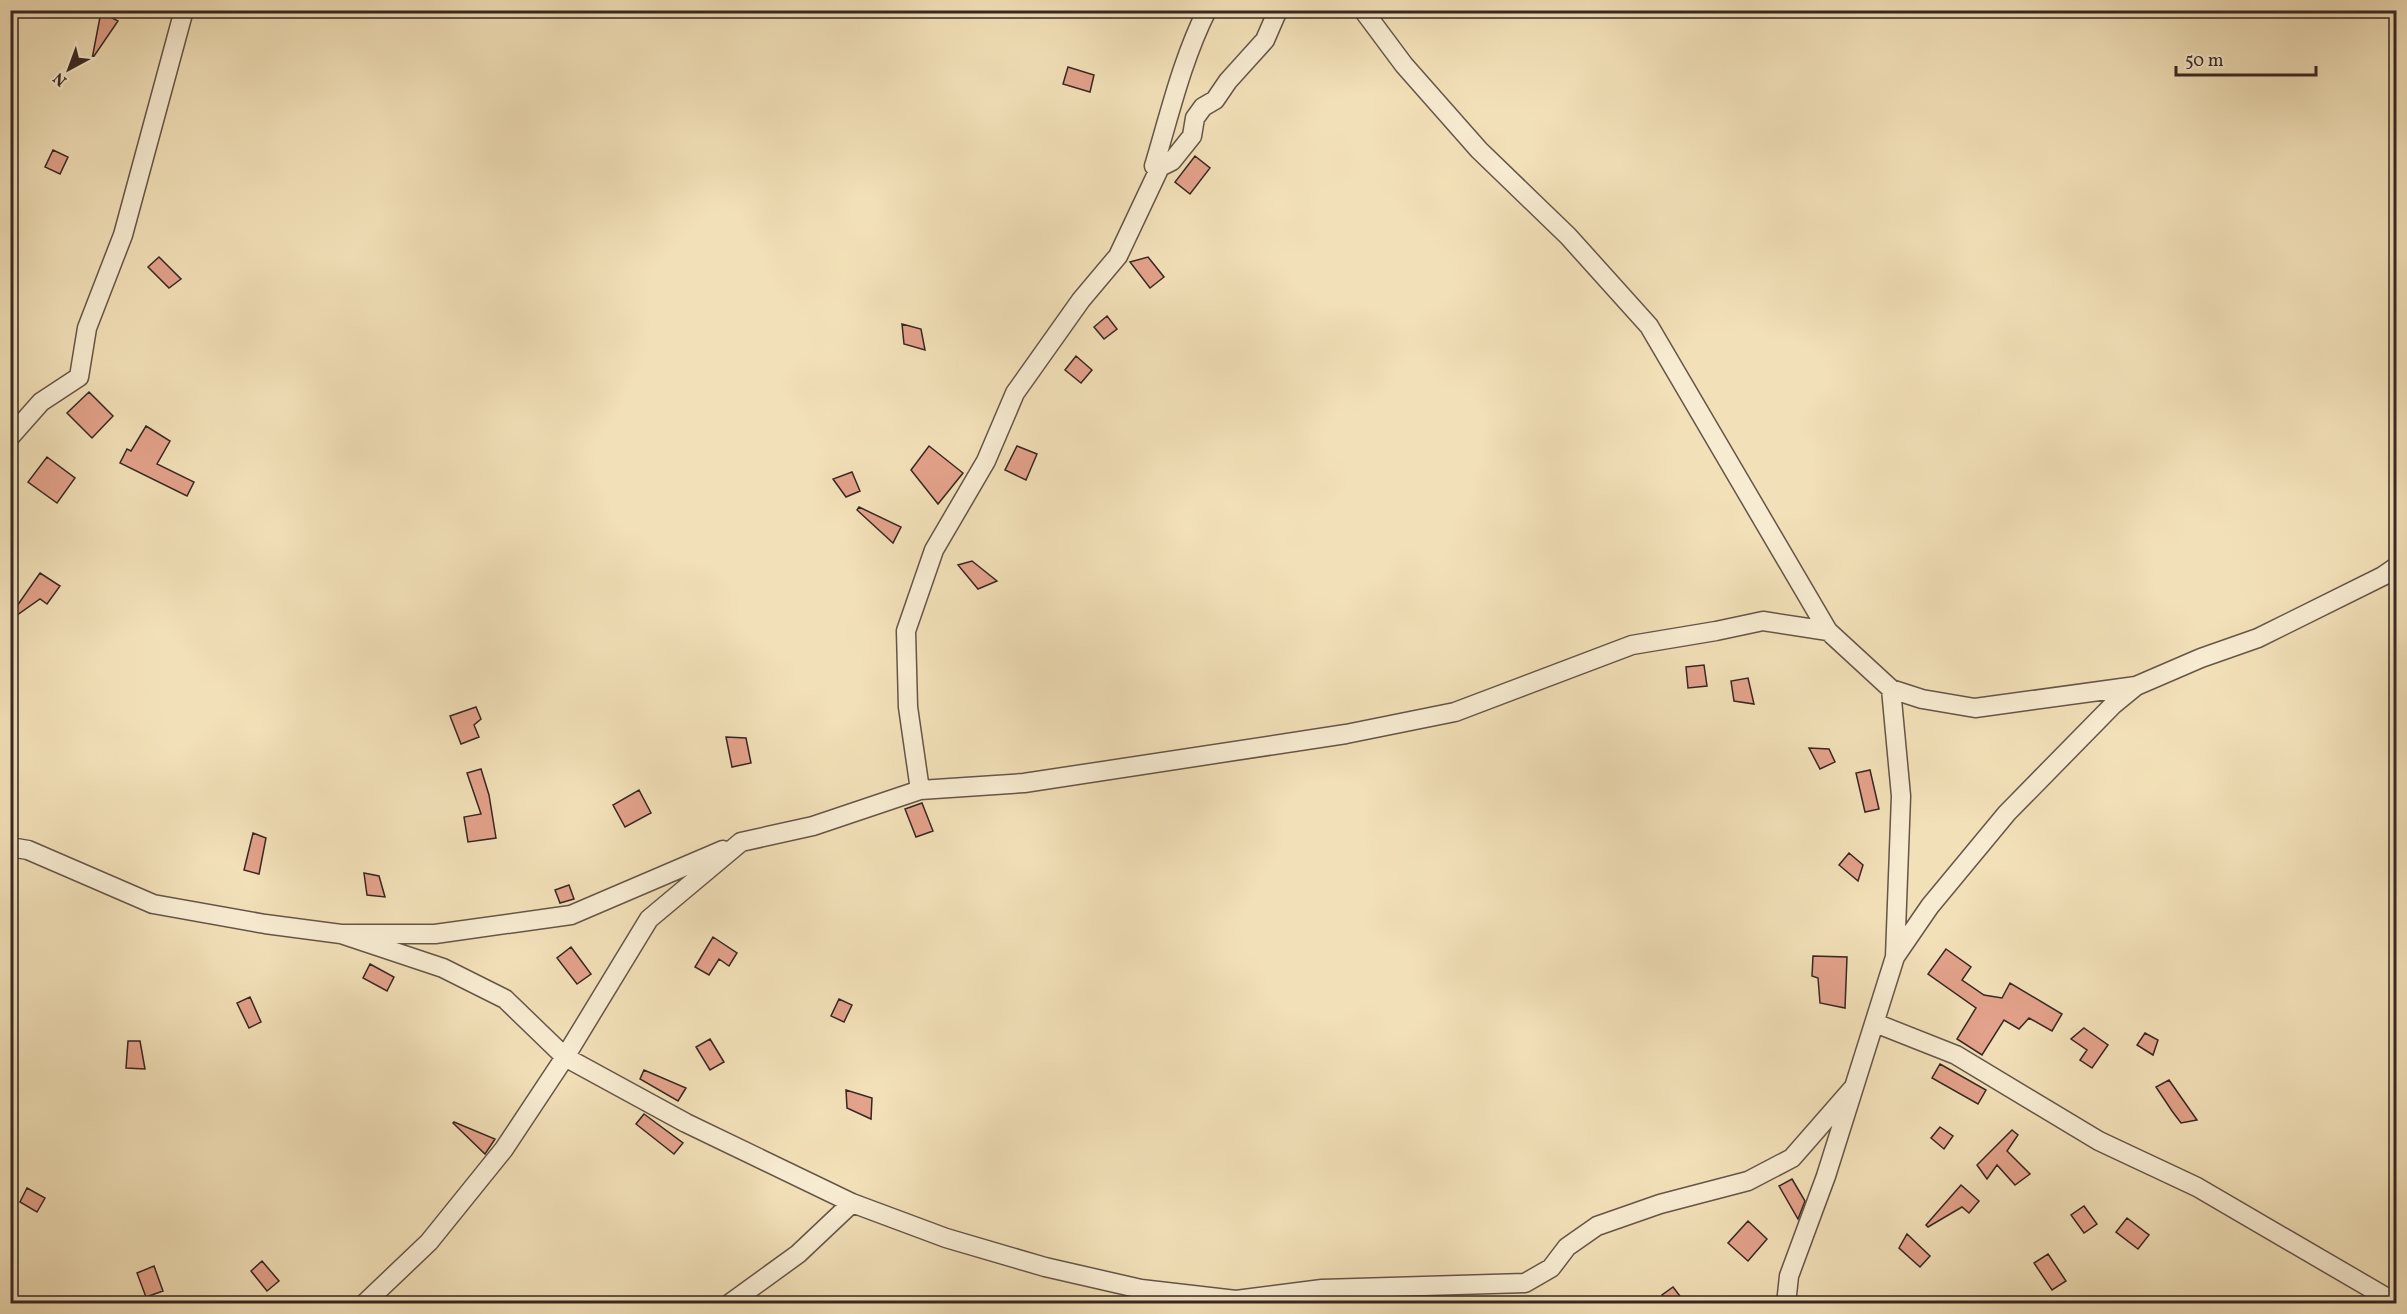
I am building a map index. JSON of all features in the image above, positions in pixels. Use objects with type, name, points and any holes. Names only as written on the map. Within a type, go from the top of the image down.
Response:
[{"type":"street","points":[[10,437],[41,402],[79,377],[87,328],[123,235],[184,10]]},
{"type":"street","points":[[1207,10],[1179,77],[1154,166],[1160,167],[1172,161],[1192,136],[1195,118],[1199,112],[1215,100],[1228,81],[1265,40],[1278,10]]},
{"type":"street","points":[[1363,10],[1404,65],[1479,150],[1568,236],[1649,326],[1828,631],[1891,689],[1922,699],[1975,708],[2136,686],[2201,658],[2258,638],[2397,567]]},
{"type":"street","points":[[920,790],[908,707],[906,631],[934,550],[986,461],[1015,393],[1081,300],[1118,256],[1160,167]]},
{"type":"street","points":[[10,847],[28,849],[153,904],[266,924],[341,934],[435,934],[571,915],[741,842],[813,826],[920,790],[1024,783],[1346,734],[1455,712],[1632,645],[1763,621],[1828,631]]},
{"type":"street","points":[[1895,957],[1930,906],[2007,813],[2114,704],[2136,686]]},
{"type":"street","points":[[1786,1304],[1789,1276],[1826,1176],[1895,957],[1900,796],[1891,689]]},
{"type":"street","points":[[364,1304],[436,1234],[504,1149],[565,1057],[649,919],[741,842]]},
{"type":"street","points":[[341,934],[443,968],[505,999],[565,1057],[686,1123],[852,1203],[946,1238],[1045,1267],[1141,1289],[1234,1302],[1322,1289],[1525,1283],[1551,1268],[1567,1247],[1597,1226],[1660,1204],[1748,1181],[1792,1158],[1854,1088]]},
{"type":"street","points":[[1875,1023],[1956,1055],[2099,1141],[2197,1186],[2397,1303]]},
{"type":"street","points":[[729,1304],[798,1254],[852,1203]]},
{"type":"building","points":[[101,12],[118,21],[92,59]]},
{"type":"building","points":[[1068,67],[1094,75],[1090,92],[1063,84]]},
{"type":"building","points":[[53,150],[68,157],[60,174],[45,167]]},
{"type":"building","points":[[1195,156],[1210,168],[1190,194],[1175,182]]},
{"type":"building","points":[[159,257],[181,279],[169,288],[148,267]]},
{"type":"building","points":[[1148,257],[1164,277],[1150,288],[1130,262]]},
{"type":"building","points":[[1107,316],[1117,329],[1104,339],[1094,327]]},
{"type":"building","points":[[902,324],[921,329],[925,350],[904,344]]},
{"type":"building","points":[[1076,356],[1092,370],[1081,383],[1065,370]]},
{"type":"building","points":[[89,392],[113,416],[92,438],[67,413]]},
{"type":"building","points":[[146,426],[170,441],[157,464],[194,482],[187,496],[120,463],[127,449],[131,451]]},
{"type":"building","points":[[929,446],[963,473],[938,504],[911,470]]},
{"type":"building","points":[[1017,446],[1037,454],[1026,480],[1005,470]]},
{"type":"building","points":[[47,457],[75,478],[57,503],[28,482]]},
{"type":"building","points":[[852,472],[860,491],[846,497],[833,479]]},
{"type":"building","points":[[859,507],[901,527],[893,543],[857,510]]},
{"type":"building","points":[[972,561],[997,581],[978,589],[958,565]]},
{"type":"building","points":[[40,573],[60,586],[47,604],[40,599],[10,620],[10,616]]},
{"type":"building","points":[[1704,665],[1707,686],[1688,688],[1686,667]]},
{"type":"building","points":[[1748,678],[1754,704],[1734,701],[1731,681]]},
{"type":"building","points":[[476,707],[481,719],[474,725],[479,737],[461,744],[450,716]]},
{"type":"building","points":[[726,737],[746,738],[751,763],[732,767]]},
{"type":"building","points":[[1809,748],[1829,749],[1835,762],[1820,769]]},
{"type":"building","points":[[481,769],[489,795],[496,838],[468,842],[464,817],[481,814],[467,773]]},
{"type":"building","points":[[1870,770],[1879,809],[1865,812],[1856,773]]},
{"type":"building","points":[[639,790],[651,813],[625,827],[613,805]]},
{"type":"building","points":[[922,803],[933,831],[916,837],[905,809]]},
{"type":"building","points":[[253,833],[266,838],[259,874],[244,870]]},
{"type":"building","points":[[1849,853],[1863,865],[1858,881],[1839,865]]},
{"type":"building","points":[[364,873],[379,876],[385,897],[367,895]]},
{"type":"building","points":[[569,885],[574,899],[560,903],[555,890]]},
{"type":"building","points":[[713,937],[737,953],[729,966],[719,959],[709,975],[695,967]]},
{"type":"building","points":[[571,947],[591,974],[577,984],[557,958]]},
{"type":"building","points":[[1946,949],[1971,967],[1962,980],[1984,995],[2002,998],[2010,983],[2062,1014],[2052,1031],[2029,1018],[2019,1029],[2004,1020],[1982,1055],[1957,1039],[1976,1008],[1928,974]]},
{"type":"building","points":[[1813,956],[1847,957],[1845,1008],[1820,1003],[1818,978],[1812,976]]},
{"type":"building","points":[[370,964],[394,977],[387,991],[363,978]]},
{"type":"building","points":[[250,997],[261,1022],[249,1028],[237,1003]]},
{"type":"building","points":[[839,999],[852,1005],[844,1022],[831,1016]]},
{"type":"building","points":[[2084,1028],[2108,1045],[2092,1068],[2080,1060],[2087,1050],[2071,1039]]},
{"type":"building","points":[[2145,1033],[2158,1040],[2153,1055],[2137,1045]]},
{"type":"building","points":[[710,1039],[724,1062],[710,1070],[696,1047]]},
{"type":"building","points":[[128,1041],[140,1041],[145,1069],[126,1068]]},
{"type":"building","points":[[1940,1064],[1986,1090],[1978,1104],[1932,1078]]},
{"type":"building","points":[[644,1070],[686,1088],[678,1101],[640,1079]]},
{"type":"building","points":[[2169,1080],[2197,1120],[2181,1123],[2172,1111],[2156,1087]]},
{"type":"building","points":[[846,1090],[872,1098],[871,1119],[847,1108]]},
{"type":"building","points":[[644,1114],[683,1143],[674,1154],[636,1124]]},
{"type":"building","points":[[453,1123],[495,1139],[485,1154]]},
{"type":"building","points":[[1940,1127],[1953,1136],[1944,1149],[1931,1138]]},
{"type":"building","points":[[2012,1130],[2018,1135],[2007,1151],[2030,1174],[2015,1185],[1997,1165],[1987,1179],[1977,1165]]},
{"type":"building","points":[[1792,1179],[1805,1201],[1798,1219],[1779,1186]]},
{"type":"building","points":[[1961,1185],[1979,1201],[1969,1213],[1962,1207],[1928,1227],[1926,1225]]},
{"type":"building","points":[[27,1188],[45,1198],[37,1212],[20,1202]]},
{"type":"building","points":[[2084,1206],[2097,1224],[2084,1233],[2071,1215]]},
{"type":"building","points":[[2127,1218],[2149,1235],[2138,1249],[2116,1232]]},
{"type":"building","points":[[1748,1221],[1767,1239],[1748,1261],[1728,1243]]},
{"type":"building","points":[[1907,1234],[1930,1256],[1920,1267],[1899,1248]]},
{"type":"building","points":[[2048,1254],[2066,1281],[2052,1290],[2034,1263]]},
{"type":"building","points":[[262,1261],[279,1281],[267,1291],[251,1271]]},
{"type":"building","points":[[154,1266],[163,1291],[146,1297],[137,1273]]},
{"type":"building","points":[[1673,1287],[1686,1304],[1668,1304],[1662,1295]]}]
